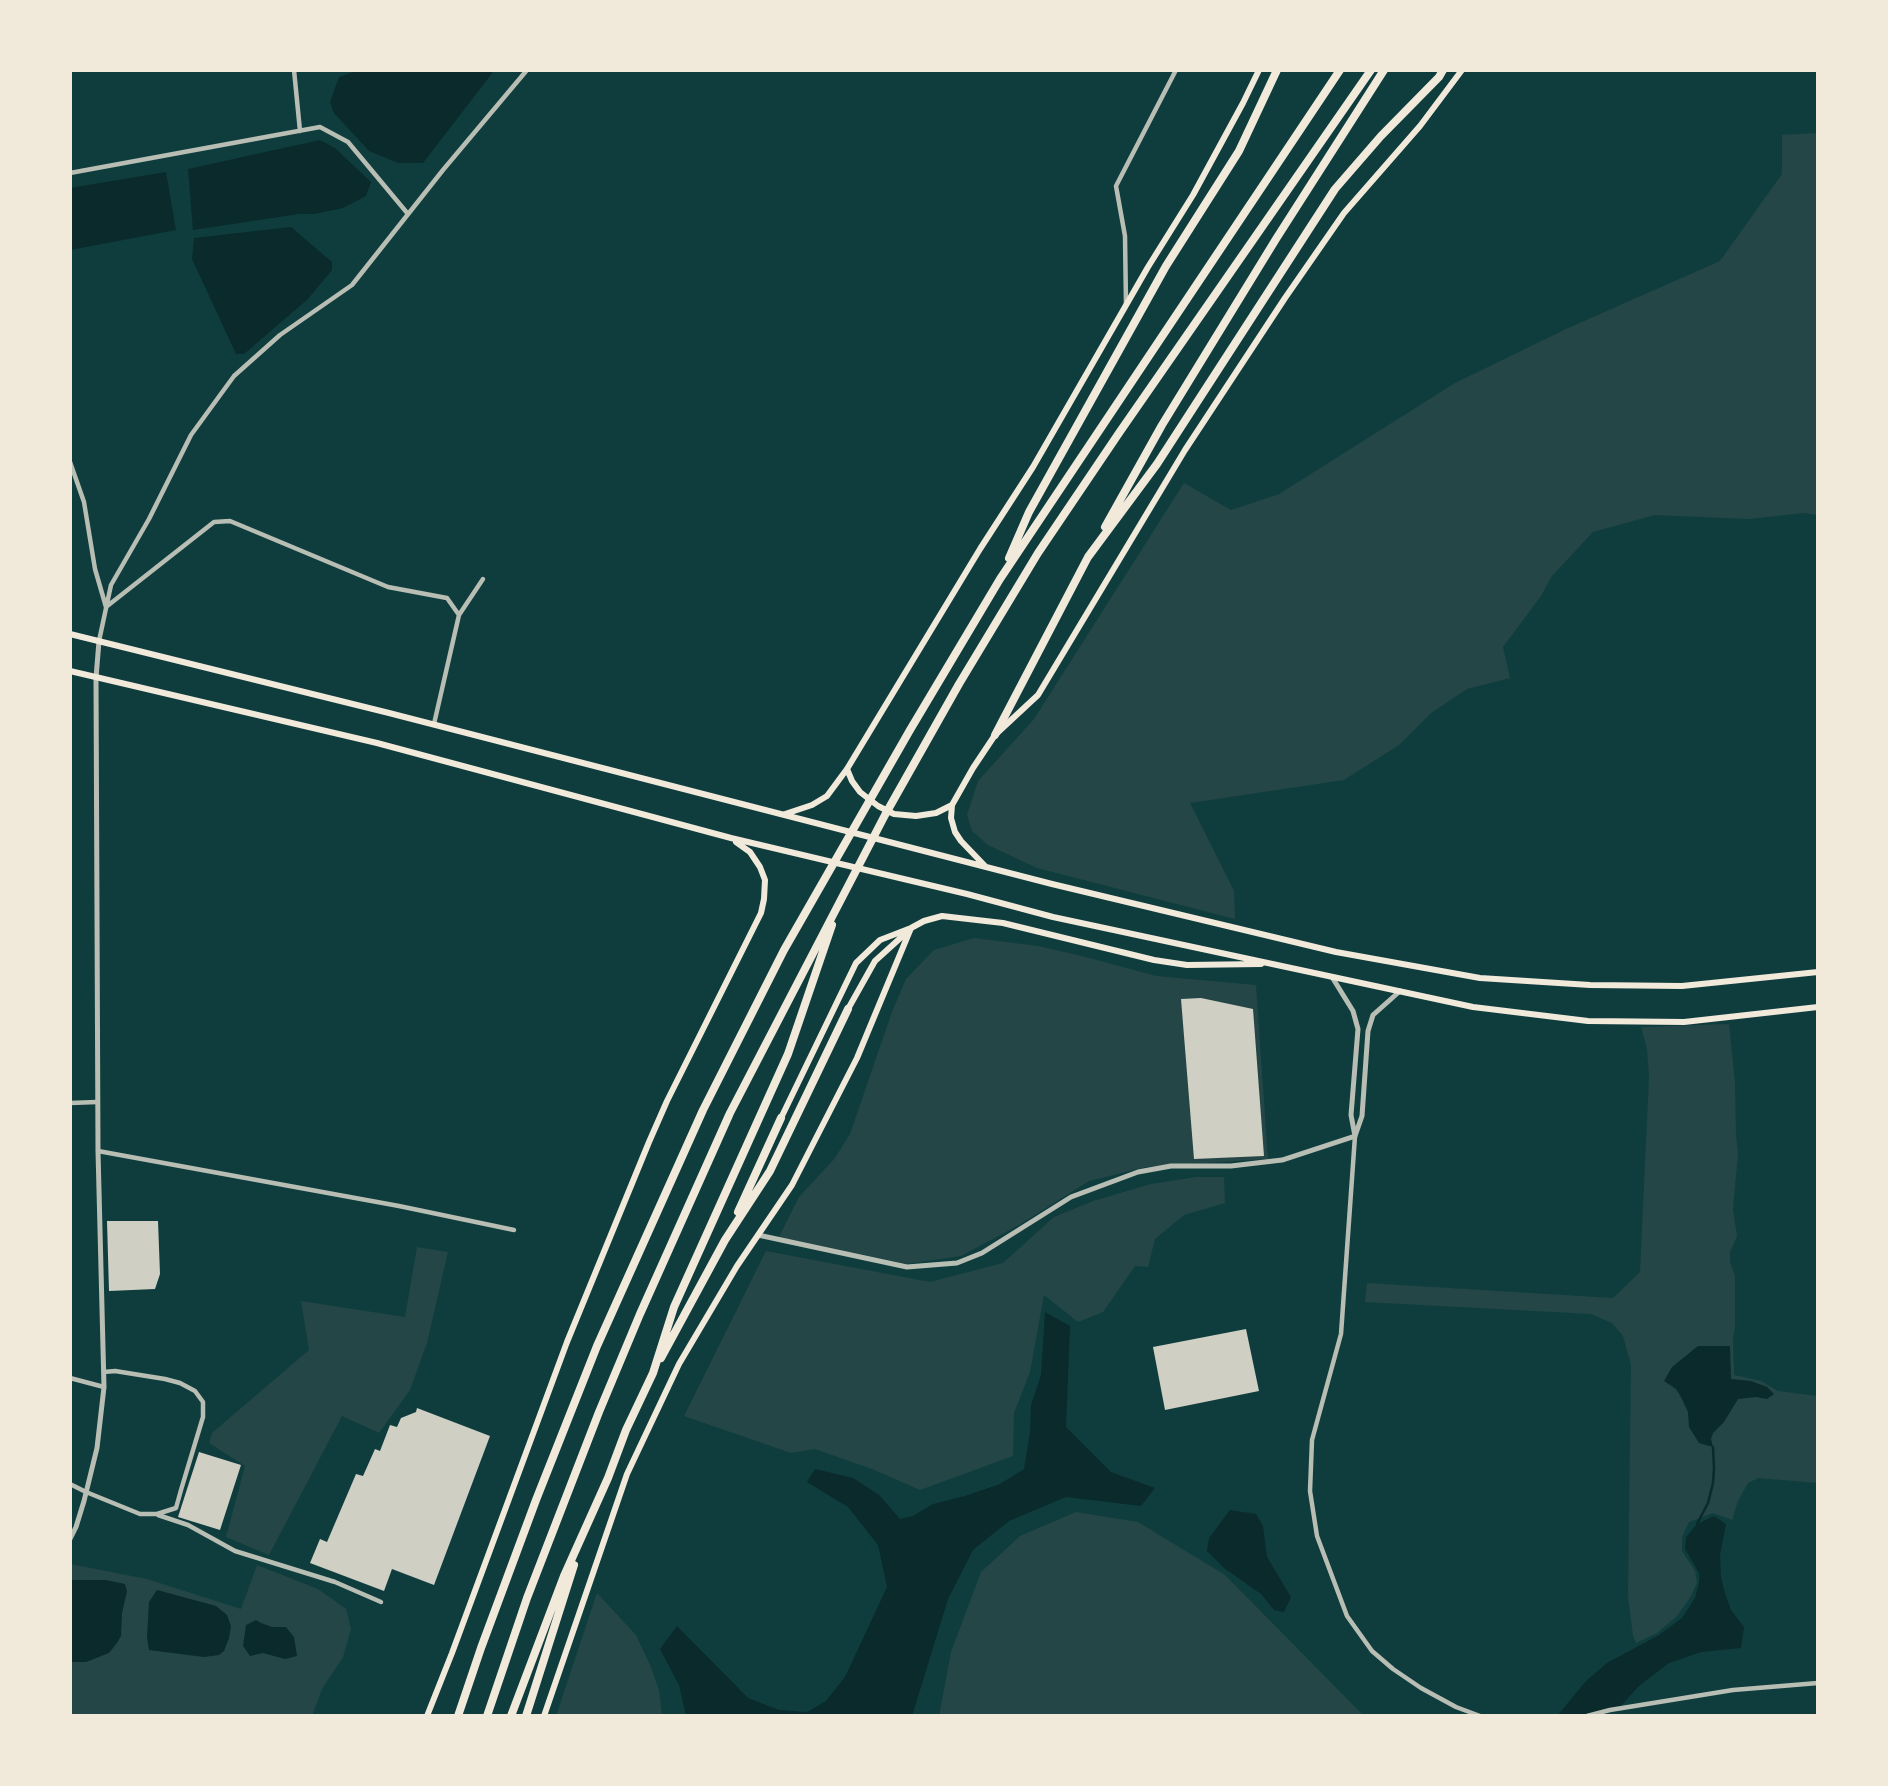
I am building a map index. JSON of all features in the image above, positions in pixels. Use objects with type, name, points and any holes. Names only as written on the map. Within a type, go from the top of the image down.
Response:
[{"type":"highway","points":[[1000,579],[1029,512],[1166,265],[1239,151],[1277,70]]},
{"type":"highway","points":[[458,1716],[536,1500],[602,1335],[702,1110],[784,950],[1000,579],[1340,70]]},
{"type":"highway","points":[[487,1716],[527,1598],[622,1356],[730,1113],[885,815],[1038,553],[1371,70]]},
{"type":"highway","points":[[995,735],[1088,557],[1162,425],[1384,70]]},
{"type":"highway","points":[[1088,557],[1157,464],[1335,189],[1443,70]]},
{"type":"highway","points":[[653,1373],[674,1307],[788,1054],[839,902]]},
{"type":"highway","points":[[511,1716],[564,1576],[653,1373],[726,1240],[770,1171],[848,1009]]},
{"type":"highway","points":[[726,1240],[781,1118]]},
{"type":"highway","points":[[526,1716],[585,1530]]},
{"type":"main road","points":[[783,814],[812,806],[827,796],[847,769],[980,549],[1033,467],[1193,195],[1259,70]]},
{"type":"main road","points":[[987,867],[955,832],[950,818],[952,805],[995,735],[1038,695],[1185,450],[1285,298],[1344,213],[1420,126],[1462,70]]},
{"type":"main road","points":[[70,634],[434,724],[987,867],[1336,952],[1480,978],[1590,985],[1682,986],[1818,972]]},
{"type":"main road","points":[[70,671],[377,743],[731,838],[1053,917],[1473,1007],[1588,1021],[1684,1022],[1818,1007]]},
{"type":"main road","points":[[847,769],[860,792],[877,806],[894,814],[916,816],[936,813],[952,805]]},
{"type":"main road","points":[[427,1716],[571,1332],[649,1142],[761,913],[765,880],[760,867],[750,852],[731,838]]},
{"type":"main road","points":[[781,1118],[856,963],[880,940],[924,921],[942,916],[1003,923],[1154,960],[1187,965],[1273,964]]},
{"type":"main road","points":[[848,1009],[875,961],[911,928]]},
{"type":"main road","points":[[544,1716],[626,1474],[679,1364],[737,1266],[792,1185],[857,1058],[911,928]]},
{"type":"street","points":[[294,70],[300,131]]},
{"type":"street","points":[[70,1539],[76,1527],[97,1448],[104,1387],[97,1102],[96,678],[99,641],[111,585],[149,519],[191,435],[234,376],[280,335],[352,285],[527,70]]},
{"type":"street","points":[[1126,306],[1125,236],[1116,186],[1176,70]]},
{"type":"street","points":[[70,173],[320,127],[348,142],[408,214]]},
{"type":"street","points":[[70,462],[85,502],[95,569],[106,607]]},
{"type":"street","points":[[106,607],[214,522],[230,521],[388,586],[447,598],[459,615]]},
{"type":"street","points":[[434,724],[459,615],[483,579]]},
{"type":"street","points":[[1332,977],[1353,1012],[1358,1029],[1351,1115],[1355,1136],[1341,1334],[1312,1440],[1310,1490],[1317,1536],[1347,1616],[1371,1651],[1421,1688],[1456,1707],[1480,1716]]},
{"type":"street","points":[[1355,1136],[1362,1116],[1368,1031],[1373,1015],[1400,991]]},
{"type":"street","points":[[70,1103],[97,1102]]},
{"type":"street","points":[[758,1235],[907,1267],[957,1263],[982,1253],[1071,1197],[1138,1172],[1171,1166],[1231,1166],[1282,1160],[1355,1136]]},
{"type":"street","points":[[98,1151],[399,1206],[514,1230]]},
{"type":"street","points":[[70,1484],[140,1514],[157,1514],[176,1508],[203,1417],[203,1402],[195,1391],[180,1383],[115,1371],[104,1372]]},
{"type":"street","points":[[70,1378],[104,1387]]},
{"type":"street","points":[[157,1514],[188,1525],[235,1551],[335,1582],[381,1602]]},
{"type":"street","points":[[1587,1716],[1733,1690],[1818,1683]]},
{"type":"shaded area","points":[[359,70],[493,72],[423,163],[398,163],[369,151],[334,113],[330,102],[339,77]]},
{"type":"shaded area","points":[[1818,133],[1818,515],[1804,513],[1749,519],[1655,515],[1593,532],[1552,576],[1541,596],[1503,647],[1510,678],[1467,689],[1431,713],[1399,745],[1344,780],[1190,803],[1234,891],[1235,919],[1037,868],[988,845],[972,831],[967,815],[978,781],[1034,719],[1184,483],[1231,510],[1279,494],[1455,383],[1566,329],[1720,261],[1782,174],[1782,135]]},
{"type":"shaded area","points":[[320,140],[335,148],[371,182],[366,196],[343,208],[314,214],[193,230],[188,169]]},
{"type":"shaded area","points":[[166,172],[176,230],[70,250],[70,188]]},
{"type":"shaded area","points":[[291,227],[332,262],[332,270],[308,299],[244,354],[236,354],[192,259],[194,238]]},
{"type":"shaded area","points":[[974,938],[1038,946],[1156,976],[1256,985],[1268,1159],[1146,1167],[1089,1181],[1019,1225],[961,1256],[907,1264],[779,1237],[799,1197],[835,1158],[850,1134],[906,979],[934,950]]},
{"type":"shaded area","points":[[1729,1024],[1738,1154],[1733,1210],[1737,1236],[1730,1252],[1735,1276],[1734,1375],[1761,1381],[1778,1391],[1818,1396],[1818,1483],[1758,1478],[1748,1483],[1732,1520],[1713,1513],[1689,1522],[1682,1537],[1682,1551],[1695,1571],[1697,1582],[1691,1596],[1677,1616],[1657,1633],[1636,1643],[1628,1596],[1631,1365],[1623,1336],[1612,1323],[1591,1314],[1365,1302],[1367,1283],[1613,1298],[1640,1272],[1649,1077],[1647,1049],[1641,1027]]},
{"type":"shaded area","points":[[1196,1177],[1224,1177],[1225,1203],[1184,1215],[1155,1239],[1148,1267],[1135,1266],[1103,1312],[1078,1322],[1044,1295],[1030,1372],[1014,1413],[1013,1456],[920,1490],[872,1469],[815,1449],[791,1453],[684,1416],[766,1251],[930,1282],[1003,1263],[1054,1217],[1093,1201],[1151,1184]]},
{"type":"shaded area","points":[[417,1247],[448,1252],[427,1343],[410,1390],[379,1433],[342,1416],[269,1555],[226,1537],[245,1466],[209,1443],[212,1433],[309,1350],[301,1301],[405,1317]]},
{"type":"shaded area","points":[[1045,1312],[1070,1326],[1066,1427],[1111,1472],[1155,1488],[1141,1506],[1066,1497],[1009,1521],[973,1550],[948,1599],[912,1716],[686,1716],[679,1685],[660,1649],[677,1626],[748,1698],[779,1710],[807,1712],[826,1701],[845,1677],[887,1587],[878,1545],[848,1507],[807,1482],[815,1469],[853,1478],[879,1495],[900,1519],[913,1516],[933,1504],[1000,1484],[1024,1469],[1031,1405],[1041,1375]]},
{"type":"shaded area","points":[[1698,1346],[1730,1346],[1731,1379],[1751,1381],[1767,1387],[1774,1394],[1767,1399],[1738,1399],[1724,1422],[1713,1433],[1713,1447],[1699,1443],[1689,1427],[1688,1412],[1681,1397],[1676,1389],[1664,1381],[1672,1367]]},
{"type":"shaded area","points":[[1230,1510],[1256,1514],[1263,1526],[1267,1557],[1291,1597],[1284,1612],[1274,1610],[1261,1594],[1224,1568],[1207,1551],[1209,1538]]},
{"type":"shaded area","points":[[1076,1512],[1138,1522],[1225,1575],[1364,1716],[939,1716],[951,1652],[981,1572],[1020,1536]]},
{"type":"shaded area","points":[[1714,1516],[1726,1524],[1720,1555],[1721,1577],[1731,1610],[1744,1627],[1741,1648],[1701,1652],[1669,1663],[1639,1686],[1619,1708],[1602,1716],[1557,1716],[1586,1681],[1607,1663],[1659,1635],[1682,1618],[1695,1598],[1699,1583],[1699,1573],[1685,1549],[1686,1537],[1697,1524]]},
{"type":"shaded area","points":[[70,1564],[147,1579],[241,1609],[257,1565],[318,1589],[346,1609],[351,1629],[343,1657],[322,1689],[312,1716],[70,1716]]},
{"type":"shaded area","points":[[70,1580],[106,1580],[125,1584],[127,1591],[121,1636],[117,1643],[109,1653],[86,1662],[70,1662]]},
{"type":"shaded area","points":[[157,1590],[216,1606],[227,1615],[231,1626],[224,1651],[219,1655],[204,1657],[149,1650],[149,1602]]},
{"type":"shaded area","points":[[597,1593],[636,1635],[659,1690],[662,1716],[556,1716]]},
{"type":"shaded area","points":[[256,1620],[272,1627],[286,1627],[294,1637],[297,1656],[285,1659],[263,1653],[250,1656],[243,1646],[246,1625]]},
{"type":"building","points":[[1201,998],[1253,1009],[1264,1156],[1194,1159],[1181,999]]},
{"type":"building","points":[[107,1221],[158,1221],[160,1274],[155,1289],[109,1291]]},
{"type":"building","points":[[1246,1329],[1259,1391],[1165,1410],[1153,1347]]},
{"type":"building","points":[[417,1408],[490,1436],[434,1585],[392,1569],[384,1591],[310,1563],[320,1539],[327,1542],[356,1474],[363,1476],[375,1449],[380,1451],[390,1425],[397,1427],[401,1418],[416,1412]]},
{"type":"building","points":[[199,1452],[241,1465],[220,1530],[178,1517]]},
{"type":"waterway","points":[[1697,1524],[1708,1503],[1713,1483],[1713,1447]]}]
